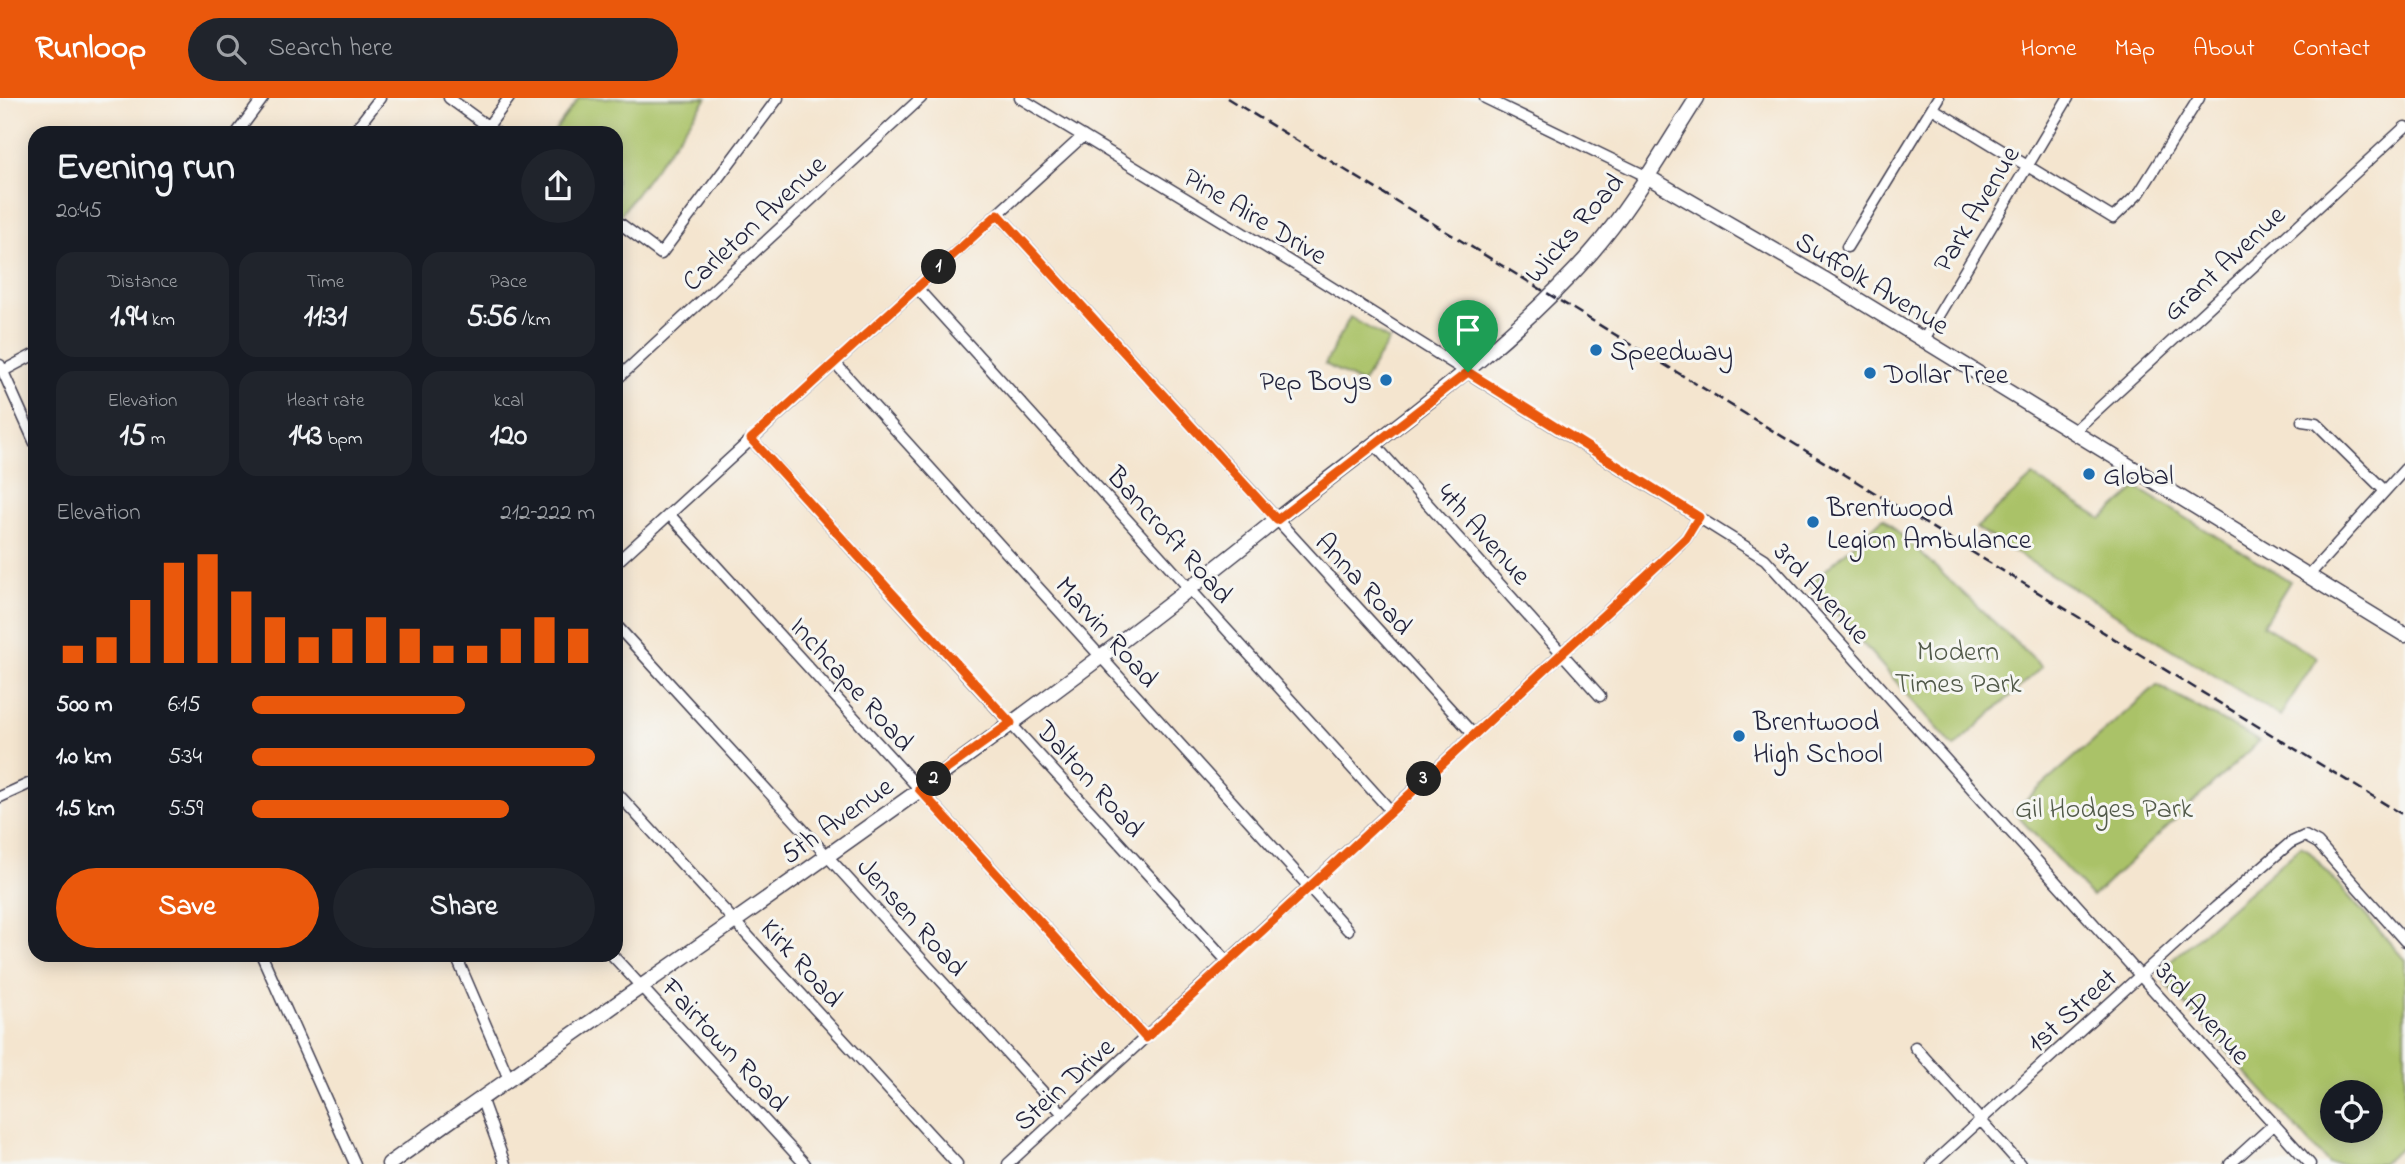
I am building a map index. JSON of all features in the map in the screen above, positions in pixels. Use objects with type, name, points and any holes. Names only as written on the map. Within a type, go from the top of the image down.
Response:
[{"type":"main road","name":"Wicks Road","points":[[1468,372],[1588,255],[1616,222],[1697,98]]},
{"type":"main road","name":"Suffolk Avenue","points":[[1647,177],[1923,341],[2405,635]]},
{"type":"main road","name":"5th Avenue","points":[[389,1164],[1011,723],[1190,589],[1468,372]]},
{"type":"street","points":[[242,126],[263,98]]},
{"type":"street","points":[[359,126],[380,98]]},
{"type":"street","points":[[449,98],[483,126]]},
{"type":"street","points":[[492,126],[509,98]]},
{"type":"street","points":[[623,226],[661,254],[778,98]]},
{"type":"street","name":"Carleton Avenue","points":[[623,374],[921,98]]},
{"type":"street","name":"Pine Aire Drive","points":[[1020,98],[1468,372]]},
{"type":"street","name":"Suffolk Avenue","points":[[1485,98],[1647,177]]},
{"type":"street","name":"Park Avenue","points":[[1923,341],[2068,98]]},
{"type":"street","points":[[1847,247],[1936,103],[2026,167],[2113,218],[2140,192],[2199,98]]},
{"type":"street","name":"Grant Avenue","points":[[2072,433],[2405,127]]},
{"type":"street","points":[[623,557],[1083,136]]},
{"type":"street","name":"Anna Road","points":[[998,214],[1473,734]]},
{"type":"street","name":"Bancroft Road","points":[[917,288],[1391,811]]},
{"type":"street","points":[[28,357],[2,368],[28,427]]},
{"type":"street","name":"Marvin Road","points":[[835,363],[1348,930]]},
{"type":"street","name":"3rd Avenue","points":[[1468,372],[1765,559],[2310,1164]]},
{"type":"street","points":[[2302,421],[2316,423],[2385,491]]},
{"type":"street","name":"Dalton Road","points":[[751,439],[1227,961]]},
{"type":"street","name":"4th Avenue","points":[[1374,443],[1600,696]]},
{"type":"street","points":[[2309,575],[2405,469]]},
{"type":"street","name":"Inchcape Road","points":[[669,514],[1146,1038]]},
{"type":"street","name":"Stein Drive","points":[[1008,1164],[1662,561],[1686,538],[1699,517]]},
{"type":"street","name":"Jensen Road","points":[[623,633],[1063,1114]]},
{"type":"street","points":[[0,797],[28,784]]},
{"type":"street","name":"Kirk Road","points":[[623,800],[957,1164]]},
{"type":"street","name":"1st Street","points":[[1932,1164],[2290,843],[2305,836],[2318,844],[2405,941]]},
{"type":"street","points":[[265,962],[355,1164]]},
{"type":"street","points":[[459,962],[509,1079]]},
{"type":"street","name":"Fairtown Road","points":[[619,962],[805,1164]]},
{"type":"street","points":[[1915,1047],[2020,1164]]},
{"type":"street","points":[[481,1098],[505,1164]]},
{"type":"street","points":[[2230,1164],[2274,1124]]},
{"type":"green space","points":[[579,98],[707,98],[623,212],[623,126],[558,126]]},
{"type":"green space","points":[[1350,317],[1389,340],[1362,384],[1325,364]]},
{"type":"green space","points":[[2033,476],[2102,519],[2137,488],[2290,581],[2263,625],[2317,658],[2280,716],[1976,528]]},
{"type":"green space","name":"Modern Times Park","points":[[1883,518],[2042,667],[1954,747],[1810,584]]},
{"type":"green space","name":"Gil Hodges Park","points":[[2157,685],[2259,741],[2092,897],[2013,811]]},
{"type":"green space","points":[[2301,846],[2308,850],[2405,960],[2405,1144],[2382,1164],[2329,1164],[2166,984],[2163,968]]},
{"type":"railway","points":[[1227,98],[2405,816]]},
{"type":"place","name":"Speedway","points":[[1596,350]]},
{"type":"place","name":"Dollar Tree","points":[[1870,373]]},
{"type":"place","name":"Pep Boys","points":[[1386,380]]},
{"type":"place","name":"Global","points":[[2089,474]]},
{"type":"place","name":"Brentwood Legion Ambulance","points":[[1813,522]]},
{"type":"place","name":"Brentwood High School","points":[[1739,736]]},
{"type":"route","points":[[998,214],[1277,520],[1468,372],[1524,410],[1699,517],[1686,538],[1662,561],[1146,1038],[919,789],[1011,723],[751,439],[998,214]]}]
